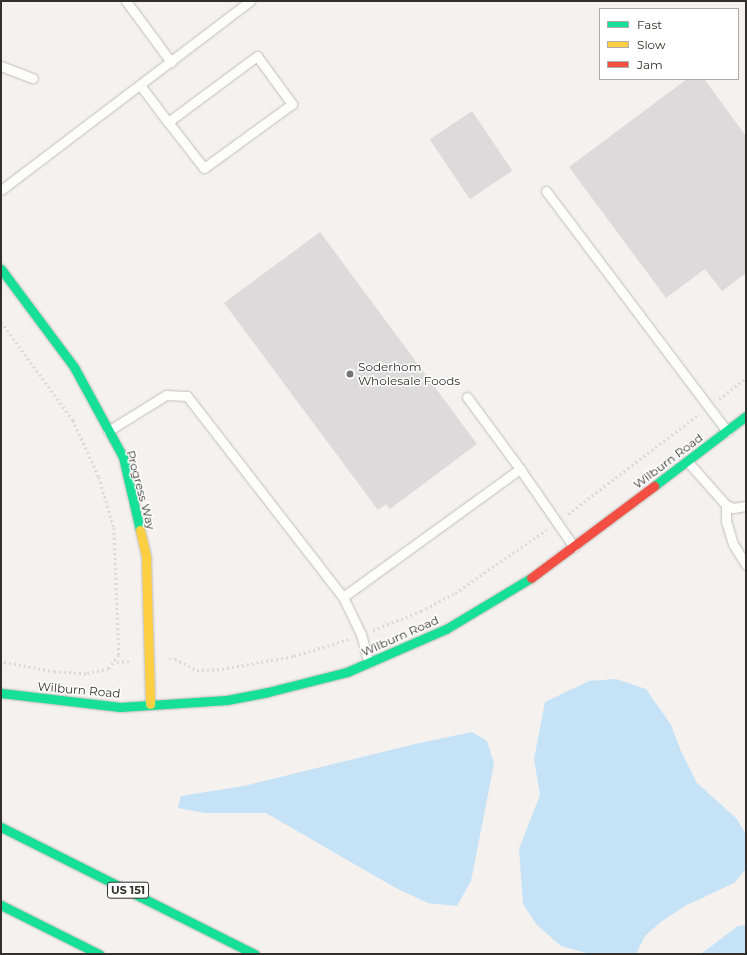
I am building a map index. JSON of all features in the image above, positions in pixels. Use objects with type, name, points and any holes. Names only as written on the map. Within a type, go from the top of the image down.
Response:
[{"type":"main road","name":"Progress Way","points":[[1,269],[74,367],[123,457],[146,557],[150,704]]},
{"type":"main road","name":"Wilburn Road","points":[[1,693],[87,705],[120,706],[227,700],[268,692],[347,672],[446,629],[481,610],[574,548],[746,416]]},
{"type":"main road","name":"US 151","points":[[1,826],[255,954]]},
{"type":"main road","points":[[1,905],[99,954]]},
{"type":"lane","points":[[126,1],[171,62]]},
{"type":"lane","points":[[1,190],[250,1]]},
{"type":"lane","points":[[140,85],[168,122],[204,168],[292,104],[257,56],[168,122]]},
{"type":"lane","points":[[1,66],[33,78]]},
{"type":"lane","points":[[546,191],[727,431]]},
{"type":"lane","points":[[108,431],[166,395],[187,396],[343,597],[361,634],[369,663]]},
{"type":"lane","points":[[467,397],[520,469],[574,548]]},
{"type":"lane","points":[[687,461],[726,505],[733,508],[746,506]]},
{"type":"lane","points":[[343,597],[520,469]]},
{"type":"lane","points":[[726,505],[726,521],[733,544],[746,565]]},
{"type":"path","points":[[1,322],[73,420],[100,477],[114,528],[119,655],[117,662],[109,669],[86,674],[56,672],[1,662]]},
{"type":"path","points":[[117,662],[175,658],[197,670],[251,666],[294,656],[361,634],[421,611],[455,593],[557,523],[746,378]]},
{"type":"water","points":[[616,679],[646,689],[671,725],[681,751],[697,783],[736,818],[746,834],[746,869],[734,883],[685,906],[662,921],[645,936],[636,954],[590,954],[561,946],[537,925],[523,904],[519,849],[540,795],[534,759],[545,702],[589,681]]},
{"type":"water","points":[[472,732],[487,741],[494,764],[471,881],[457,906],[428,903],[394,887],[266,813],[205,813],[178,808],[181,796],[244,786],[415,744]]},
{"type":"water","points":[[746,925],[746,954],[701,954],[738,926]]},
{"type":"building","points":[[686,80],[705,80],[746,136],[746,273],[722,291],[705,269],[666,298],[569,167]]},
{"type":"building","points":[[472,111],[512,171],[470,199],[430,140]]},
{"type":"building","name":"Soderhom Wholesale Foods","points":[[320,232],[477,444],[390,509],[386,504],[378,510],[224,303]]},
{"type":"traffic: fast","points":[[1,269],[74,367],[123,457],[140,530]]},
{"type":"traffic: fast","points":[[654,486],[746,416]]},
{"type":"traffic: fast","points":[[1,693],[120,707],[227,700],[268,692],[347,672],[446,629],[531,578]]},
{"type":"traffic: fast","points":[[1,827],[255,954]]},
{"type":"traffic: fast","points":[[1,905],[99,954]]},
{"type":"traffic: slow","points":[[140,530],[146,557],[150,704]]},
{"type":"traffic: jam","points":[[531,578],[654,486]]},
{"type":"place","name":"Soderhom Wholesale Foods","points":[[350,374]]}]
